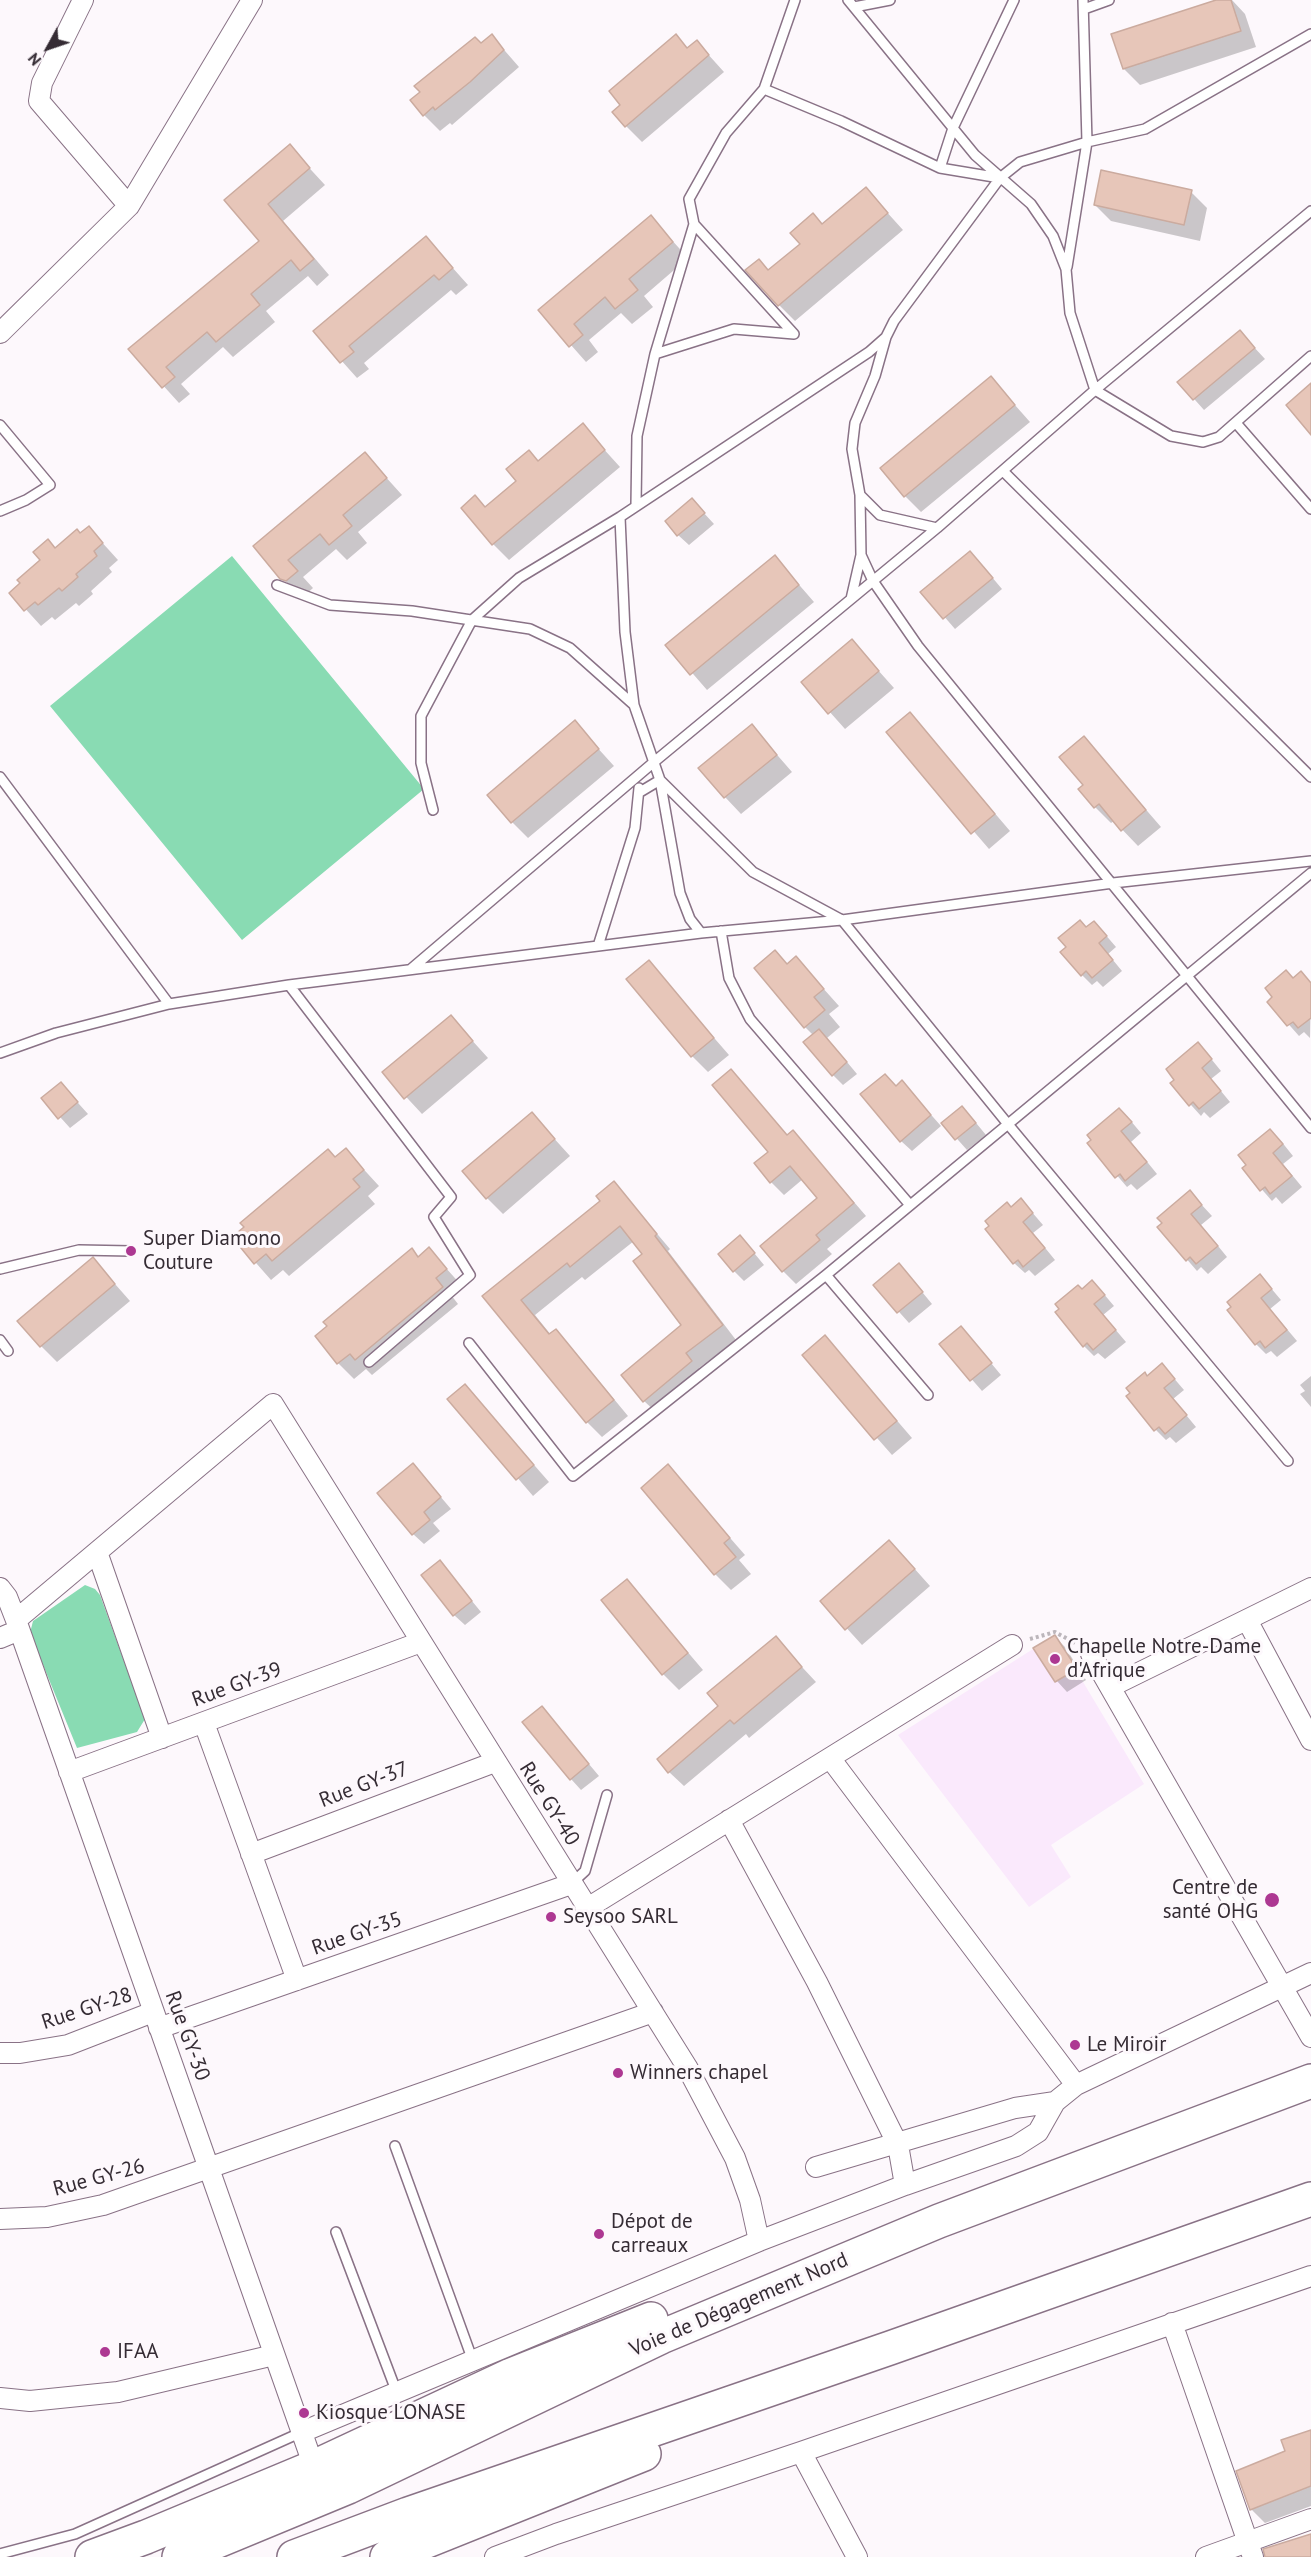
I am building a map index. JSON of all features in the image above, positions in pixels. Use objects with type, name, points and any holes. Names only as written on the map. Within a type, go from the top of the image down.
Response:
[{"type":"highway","name":"Voie de Dégagement Nord","points":[[179,2557],[302,2508],[661,2337],[939,2221],[1311,2081]]},
{"type":"highway","points":[[294,2557],[525,2473],[890,2349],[1311,2199]]},
{"type":"highway","points":[[92,2557],[314,2467],[510,2375],[791,2265],[868,2239],[939,2221]]},
{"type":"highway","points":[[387,2557],[799,2392],[890,2349]]},
{"type":"street","points":[[83,0],[42,83],[39,101],[129,206]]},
{"type":"street","points":[[0,333],[129,206],[252,0]]},
{"type":"street","name":"Rue GY-40","points":[[97,1552],[273,1404],[586,1909],[687,2067],[735,2158],[750,2200],[759,2241]]},
{"type":"street","points":[[0,1638],[97,1552],[162,1738]]},
{"type":"street","name":"Rue GY-30","points":[[0,1588],[7,1597],[314,2467]]},
{"type":"street","points":[[1110,1687],[1311,1588]]},
{"type":"street","points":[[1247,1620],[1311,1740]]},
{"type":"street","name":"Rue GY-39","points":[[69,1772],[421,1642]]},
{"type":"street","points":[[586,1909],[1012,1645]]},
{"type":"street","points":[[1091,1654],[1311,2037]]},
{"type":"street","points":[[204,1723],[297,1980]]},
{"type":"street","points":[[830,1758],[1076,2085]]},
{"type":"street","name":"Rue GY-37","points":[[251,1854],[495,1762]]},
{"type":"street","points":[[729,1820],[817,1982],[898,2145],[904,2185]]},
{"type":"street","name":"Rue GY-35","points":[[156,2020],[297,1980],[571,1884]]},
{"type":"street","points":[[302,2432],[759,2241],[904,2185],[980,2160],[1028,2141],[1038,2132],[1055,2102],[1076,2085],[1311,1973]]},
{"type":"street","name":"Rue GY-26","points":[[0,2219],[47,2217],[103,2205],[653,2012]]},
{"type":"street","name":"Rue GY-28","points":[[0,2053],[20,2053],[68,2045],[156,2020]]},
{"type":"street","points":[[816,2167],[898,2145],[1015,2108],[1055,2102]]},
{"type":"street","points":[[495,2557],[556,2534],[1311,2276]]},
{"type":"street","points":[[1172,2323],[1251,2549]]},
{"type":"street","points":[[0,2398],[30,2401],[118,2392],[274,2355]]},
{"type":"street","points":[[801,2452],[857,2557]]},
{"type":"street","points":[[1206,2557],[1251,2549],[1311,2519]]},
{"type":"lane","points":[[636,505],[637,436],[655,354],[694,224],[689,199],[726,133],[764,89],[795,0]]},
{"type":"lane","points":[[851,3],[890,0]]},
{"type":"lane","points":[[940,168],[953,128],[1014,0]]},
{"type":"lane","points":[[1109,0],[1084,4],[1087,142],[1066,269],[1070,313],[1095,390],[1171,436],[1203,442],[1219,437],[1311,356]]},
{"type":"lane","points":[[851,3],[975,155],[1031,204],[1053,236],[1066,269]]},
{"type":"lane","points":[[851,599],[861,555],[860,495],[852,449],[855,423],[875,376],[886,337],[894,321],[1000,178],[1020,162],[1087,142],[1145,129],[1311,34]]},
{"type":"lane","points":[[764,89],[841,121],[940,168],[1000,178]]},
{"type":"lane","points":[[411,970],[636,777],[937,528],[1095,390],[1311,212]]},
{"type":"lane","points":[[655,354],[734,329],[794,334],[694,224]]},
{"type":"lane","points":[[433,810],[421,762],[421,716],[472,620],[519,578],[620,517],[869,351],[886,337]]},
{"type":"lane","points":[[1236,423],[1311,509]]},
{"type":"lane","points":[[0,425],[50,484],[26,500],[0,511]]},
{"type":"lane","points":[[1003,471],[1311,777]]},
{"type":"lane","points":[[860,495],[880,515],[937,528]]},
{"type":"lane","points":[[620,517],[625,632],[634,705],[660,780],[680,893],[690,919],[701,933]]},
{"type":"lane","points":[[861,555],[873,581],[918,646],[1311,1128]]},
{"type":"lane","points":[[276,585],[330,605],[412,611],[530,629],[570,648],[634,705]]},
{"type":"lane","points":[[0,777],[169,1004]]},
{"type":"lane","points":[[598,946],[635,828],[640,792],[636,777]]},
{"type":"lane","points":[[640,792],[660,780]]},
{"type":"lane","points":[[660,780],[753,872],[842,920],[1007,1123],[1288,1461]]},
{"type":"lane","points":[[0,1053],[56,1033],[169,1004],[289,985],[701,933],[842,920],[1113,883],[1311,861]]},
{"type":"lane","points":[[469,1343],[573,1476],[826,1275],[1311,873]]},
{"type":"lane","points":[[721,931],[729,978],[750,1020],[910,1205]]},
{"type":"lane","points":[[289,985],[451,1197],[434,1217],[470,1275],[369,1362]]},
{"type":"lane","points":[[0,1269],[79,1250],[132,1251]]},
{"type":"lane","points":[[826,1275],[928,1395]]},
{"type":"lane","points":[[0,1340],[8,1351]]},
{"type":"lane","points":[[571,1884],[585,1871],[607,1795]]},
{"type":"lane","points":[[395,2146],[473,2361]]},
{"type":"lane","points":[[336,2232],[397,2393]]},
{"type":"lane","points":[[0,2554],[75,2534],[302,2432]]},
{"type":"path","points":[[1012,1645],[1050,1631],[1091,1654]]},
{"type":"shaded area","points":[[1055,1635],[1144,1784],[1051,1845],[1071,1877],[1029,1907],[898,1735]]},
{"type":"green space","points":[[232,556],[424,789],[242,940],[50,706]]},
{"type":"green space","points":[[85,1585],[95,1589],[100,1595],[145,1719],[137,1732],[77,1748],[30,1633],[33,1621]]},
{"type":"building","points":[[1216,0],[1231,0],[1241,31],[1123,69],[1111,34]]},
{"type":"building","points":[[492,34],[504,50],[470,82],[435,110],[433,107],[423,116],[410,100],[420,92],[414,86],[475,37],[481,43]]},
{"type":"building","points":[[676,34],[687,48],[697,40],[709,55],[625,127],[612,112],[620,105],[609,91]]},
{"type":"building","points":[[290,144],[310,168],[268,204],[314,259],[300,271],[291,260],[251,294],[260,305],[216,342],[207,332],[166,367],[175,377],[162,388],[128,349],[259,241],[224,200]]},
{"type":"building","points":[[1101,170],[1192,190],[1184,225],[1094,205]]},
{"type":"building","points":[[866,187],[888,213],[778,306],[745,270],[759,259],[768,270],[800,244],[790,233],[813,213],[822,224]]},
{"type":"building","points":[[651,215],[673,242],[629,279],[638,290],[615,309],[605,297],[574,324],[583,335],[569,347],[538,310]]},
{"type":"building","points":[[426,236],[453,268],[439,280],[434,275],[349,346],[354,352],[340,363],[313,331]]},
{"type":"building","points":[[1240,330],[1255,348],[1193,400],[1177,382]]},
{"type":"building","points":[[991,376],[1015,405],[904,497],[880,468]]},
{"type":"building","points":[[1311,383],[1311,435],[1286,405]]},
{"type":"building","points":[[583,423],[605,450],[492,545],[461,508],[475,495],[485,507],[516,481],[506,469],[529,450],[538,461]]},
{"type":"building","points":[[365,452],[387,478],[343,515],[352,526],[329,545],[320,534],[288,560],[298,571],[286,581],[280,579],[253,546]]},
{"type":"building","points":[[692,498],[705,513],[677,536],[665,521]]},
{"type":"building","points":[[89,526],[103,543],[94,551],[97,556],[76,574],[78,577],[62,591],[59,588],[38,605],[35,602],[24,611],[9,593],[20,583],[17,580],[40,560],[33,552],[48,539],[55,548],[77,529],[80,533]]},
{"type":"building","points":[[970,551],[993,578],[943,619],[920,592]]},
{"type":"building","points":[[775,555],[799,585],[690,675],[665,645]]},
{"type":"building","points":[[852,639],[879,671],[828,714],[801,682]]},
{"type":"building","points":[[910,712],[995,814],[971,834],[886,732]]},
{"type":"building","points":[[575,720],[599,749],[511,823],[487,795]]},
{"type":"building","points":[[752,724],[777,755],[724,798],[698,768]]},
{"type":"building","points":[[1084,736],[1146,810],[1121,831],[1099,804],[1094,808],[1078,789],[1083,785],[1059,757]]},
{"type":"building","points":[[1080,920],[1086,927],[1094,921],[1107,936],[1099,943],[1113,960],[1092,978],[1086,971],[1081,976],[1060,952],[1066,947],[1058,938]]},
{"type":"building","points":[[775,950],[787,964],[796,956],[824,989],[814,997],[825,1010],[804,1028],[754,968]]},
{"type":"building","points":[[649,960],[714,1038],[691,1057],[626,979]]},
{"type":"building","points":[[1286,970],[1293,978],[1301,971],[1311,983],[1311,1018],[1298,1028],[1293,1022],[1287,1026],[1267,1002],[1272,997],[1265,988]]},
{"type":"building","points":[[451,1015],[473,1041],[404,1099],[382,1072]]},
{"type":"building","points":[[819,1029],[847,1062],[832,1076],[803,1042]]},
{"type":"building","points":[[1198,1042],[1212,1059],[1202,1068],[1221,1091],[1199,1109],[1193,1102],[1189,1106],[1170,1083],[1174,1080],[1166,1069]]},
{"type":"building","points":[[731,1069],[787,1135],[793,1130],[854,1203],[816,1235],[820,1240],[782,1272],[760,1246],[817,1198],[790,1166],[770,1183],[754,1163],[768,1152],[712,1085]]},
{"type":"building","points":[[885,1074],[896,1086],[902,1080],[931,1115],[900,1142],[860,1094]]},
{"type":"building","points":[[61,1082],[78,1102],[58,1119],[41,1098]]},
{"type":"building","points":[[962,1106],[976,1123],[955,1140],[941,1123]]},
{"type":"building","points":[[1119,1108],[1132,1122],[1121,1131],[1147,1162],[1125,1181],[1120,1174],[1115,1178],[1087,1143],[1091,1140],[1087,1135]]},
{"type":"building","points":[[532,1112],[555,1139],[486,1199],[462,1171]]},
{"type":"building","points":[[1270,1129],[1283,1144],[1273,1153],[1292,1176],[1270,1194],[1265,1187],[1260,1191],[1242,1168],[1246,1165],[1238,1155]]},
{"type":"building","points":[[346,1148],[364,1170],[353,1179],[360,1187],[272,1261],[266,1254],[254,1264],[232,1237],[244,1227],[240,1223],[328,1149],[335,1157]]},
{"type":"building","points":[[614,1181],[657,1234],[655,1236],[723,1325],[686,1353],[692,1361],[643,1402],[621,1375],[681,1325],[633,1261],[642,1254],[620,1226],[570,1267],[567,1263],[521,1300],[549,1334],[556,1329],[614,1400],[586,1423],[482,1296],[600,1201],[596,1196]]},
{"type":"building","points":[[1190,1190],[1202,1205],[1191,1214],[1218,1246],[1196,1264],[1190,1257],[1186,1261],[1157,1227],[1162,1223],[1157,1218]]},
{"type":"building","points":[[1021,1198],[1033,1213],[1023,1222],[1045,1248],[1023,1267],[1018,1260],[1013,1264],[985,1229],[989,1226],[985,1221],[1007,1202],[1011,1207]]},
{"type":"building","points":[[740,1235],[755,1253],[733,1272],[718,1254]]},
{"type":"building","points":[[429,1247],[447,1269],[436,1278],[443,1287],[355,1360],[350,1354],[337,1364],[315,1336],[327,1326],[323,1322],[412,1248],[418,1257]]},
{"type":"building","points":[[93,1257],[115,1284],[40,1347],[17,1321]]},
{"type":"building","points":[[899,1263],[923,1292],[897,1313],[873,1285]]},
{"type":"building","points":[[1260,1274],[1272,1289],[1261,1298],[1287,1330],[1265,1348],[1260,1341],[1255,1345],[1227,1310],[1231,1307],[1227,1302]]},
{"type":"building","points":[[1092,1280],[1105,1295],[1094,1304],[1116,1330],[1093,1350],[1087,1343],[1083,1347],[1055,1312],[1059,1309],[1055,1304],[1078,1285],[1082,1289]]},
{"type":"building","points":[[961,1326],[992,1363],[970,1381],[939,1344]]},
{"type":"building","points":[[825,1335],[897,1421],[874,1440],[802,1355]]},
{"type":"building","points":[[1162,1363],[1175,1379],[1164,1388],[1187,1415],[1165,1434],[1159,1427],[1154,1431],[1126,1396],[1130,1393],[1126,1388],[1145,1372],[1147,1376]]},
{"type":"building","points":[[465,1384],[534,1465],[516,1480],[447,1399]]},
{"type":"building","points":[[413,1463],[441,1497],[424,1512],[430,1520],[412,1535],[377,1493]]},
{"type":"building","points":[[668,1464],[730,1538],[724,1543],[736,1557],[714,1575],[641,1488]]},
{"type":"building","points":[[889,1540],[915,1569],[845,1630],[820,1601]]},
{"type":"building","points":[[440,1560],[472,1601],[453,1616],[421,1575]]},
{"type":"building","points":[[627,1579],[688,1653],[662,1675],[601,1600]]},
{"type":"building","name":"Chapelle Notre-Dame d'Afrique","points":[[1055,1635],[1077,1669],[1055,1682],[1033,1648]]},
{"type":"building","points":[[776,1636],[802,1667],[734,1724],[730,1720],[668,1773],[657,1759],[718,1706],[707,1693]]},
{"type":"building","points":[[542,1706],[589,1764],[570,1780],[522,1722]]},
{"type":"building","points":[[1311,2430],[1311,2486],[1250,2510],[1236,2471],[1285,2451],[1281,2440]]},
{"type":"building","points":[[1311,2534],[1311,2557],[1265,2557],[1263,2549]]},
{"type":"place","name":"Super Diamono Couture","points":[[131,1251]]},
{"type":"place","name":"Chapelle Notre-Dame d'Afrique","points":[[1055,1659]]},
{"type":"place","name":"Centre de santé OHG","points":[[1272,1900]]},
{"type":"place","name":"Seysoo SARL","points":[[551,1917]]},
{"type":"place","name":"Le Miroir","points":[[1075,2045]]},
{"type":"place","name":"Winners chapel","points":[[618,2073]]},
{"type":"place","name":"Dépot de carreaux","points":[[599,2234]]},
{"type":"place","name":"IFAA","points":[[105,2352]]},
{"type":"place","name":"Kiosque LONASE","points":[[304,2413]]}]
